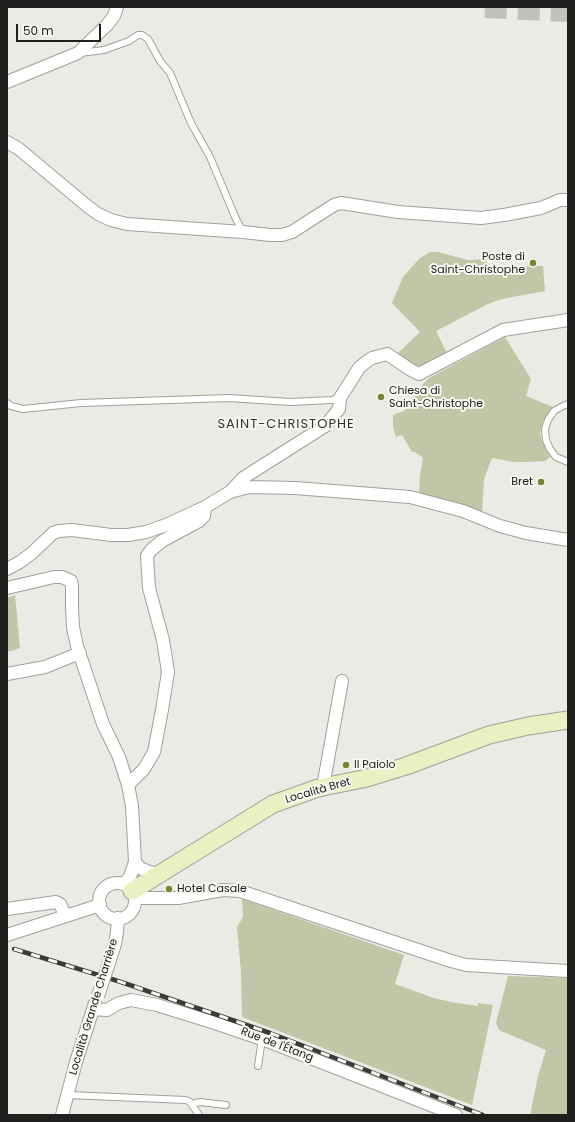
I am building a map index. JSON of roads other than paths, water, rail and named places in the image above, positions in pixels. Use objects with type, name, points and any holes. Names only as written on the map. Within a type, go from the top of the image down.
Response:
[{"type":"street","points":[[7,82],[78,53],[107,25],[114,16],[117,7]]},
{"type":"street","points":[[7,142],[19,149],[98,214],[111,220],[127,224],[282,235],[292,232],[334,205],[341,203],[398,212],[480,218],[504,216],[540,208],[560,200],[568,200]]},
{"type":"street","points":[[230,492],[243,478],[325,426],[339,409],[340,398],[359,368],[372,358],[387,354],[419,374],[503,330],[568,320]]},
{"type":"street","points":[[7,569],[32,553],[53,533],[72,530],[111,535],[128,535],[146,532],[166,525],[204,507],[230,492],[249,487],[295,488],[410,497],[463,511],[500,526],[526,533],[568,540]]},
{"type":"street","points":[[128,785],[144,769],[154,752],[168,672],[163,640],[148,588],[147,556],[151,550],[162,541],[199,521],[204,516],[204,507]]},
{"type":"street","points":[[7,588],[54,577],[62,577],[71,581],[73,627],[77,646],[103,724],[119,757],[128,785],[132,806],[135,862],[130,877],[130,891],[134,905],[133,909],[124,917],[118,918],[106,915],[100,905],[99,899],[103,889],[113,883],[130,891],[178,898],[223,890],[240,891],[451,961],[466,964],[568,971]]},
{"type":"street","points":[[7,674],[45,667],[80,653]]},
{"type":"street","points":[[323,787],[342,681]]},
{"type":"street","name":"Località Bret","points":[[130,891],[161,874],[273,804],[323,787],[367,778],[406,766],[489,735],[528,726],[568,720]]},
{"type":"street","points":[[135,862],[140,868],[149,872],[161,874]]},
{"type":"street","points":[[7,909],[56,902],[60,904],[65,915]]},
{"type":"street","points":[[7,935],[65,915],[100,905]]},
{"type":"street","name":"Località Grande Charrière","points":[[62,1115],[76,1062],[118,932],[118,918]]},
{"type":"street","name":"Rue de l'Étang","points":[[93,1009],[107,1010],[119,1003],[131,1000],[215,1022],[456,1115]]},
{"type":"lane","points":[[78,53],[104,50],[129,41],[138,35],[142,35],[148,39],[160,61],[170,73],[191,123],[210,157],[243,232]]},
{"type":"lane","points":[[7,403],[11,406],[23,409],[81,403],[229,398],[290,402],[332,400],[340,398]]},
{"type":"lane","points":[[568,404],[554,411],[548,420],[545,430],[546,440],[550,449],[556,457],[568,462]]},
{"type":"lane","points":[[258,1066],[262,1039]]},
{"type":"lane","points":[[68,1095],[181,1100],[190,1102],[199,1115]]},
{"type":"lane","points":[[192,1104],[200,1102],[226,1105]]},
{"type":"tunnel","points":[[485,7],[568,11]]},
{"type":"railway","points":[[14,949],[121,982],[270,1033],[483,1115]]},
{"type":"place","name":"Poste di Saint-Christophe","points":[[533,263]]},
{"type":"place","name":"Chiesa di Saint-Christophe","points":[[381,397]]},
{"type":"place","name":"Bret","points":[[541,482]]},
{"type":"place","name":"Il Paiolo","points":[[346,765]]},
{"type":"place","name":"Hotel Casale","points":[[169,889]]},
{"type":"district","name":"SAINT-CHRISTOPHE","points":[[286,425]]}]
